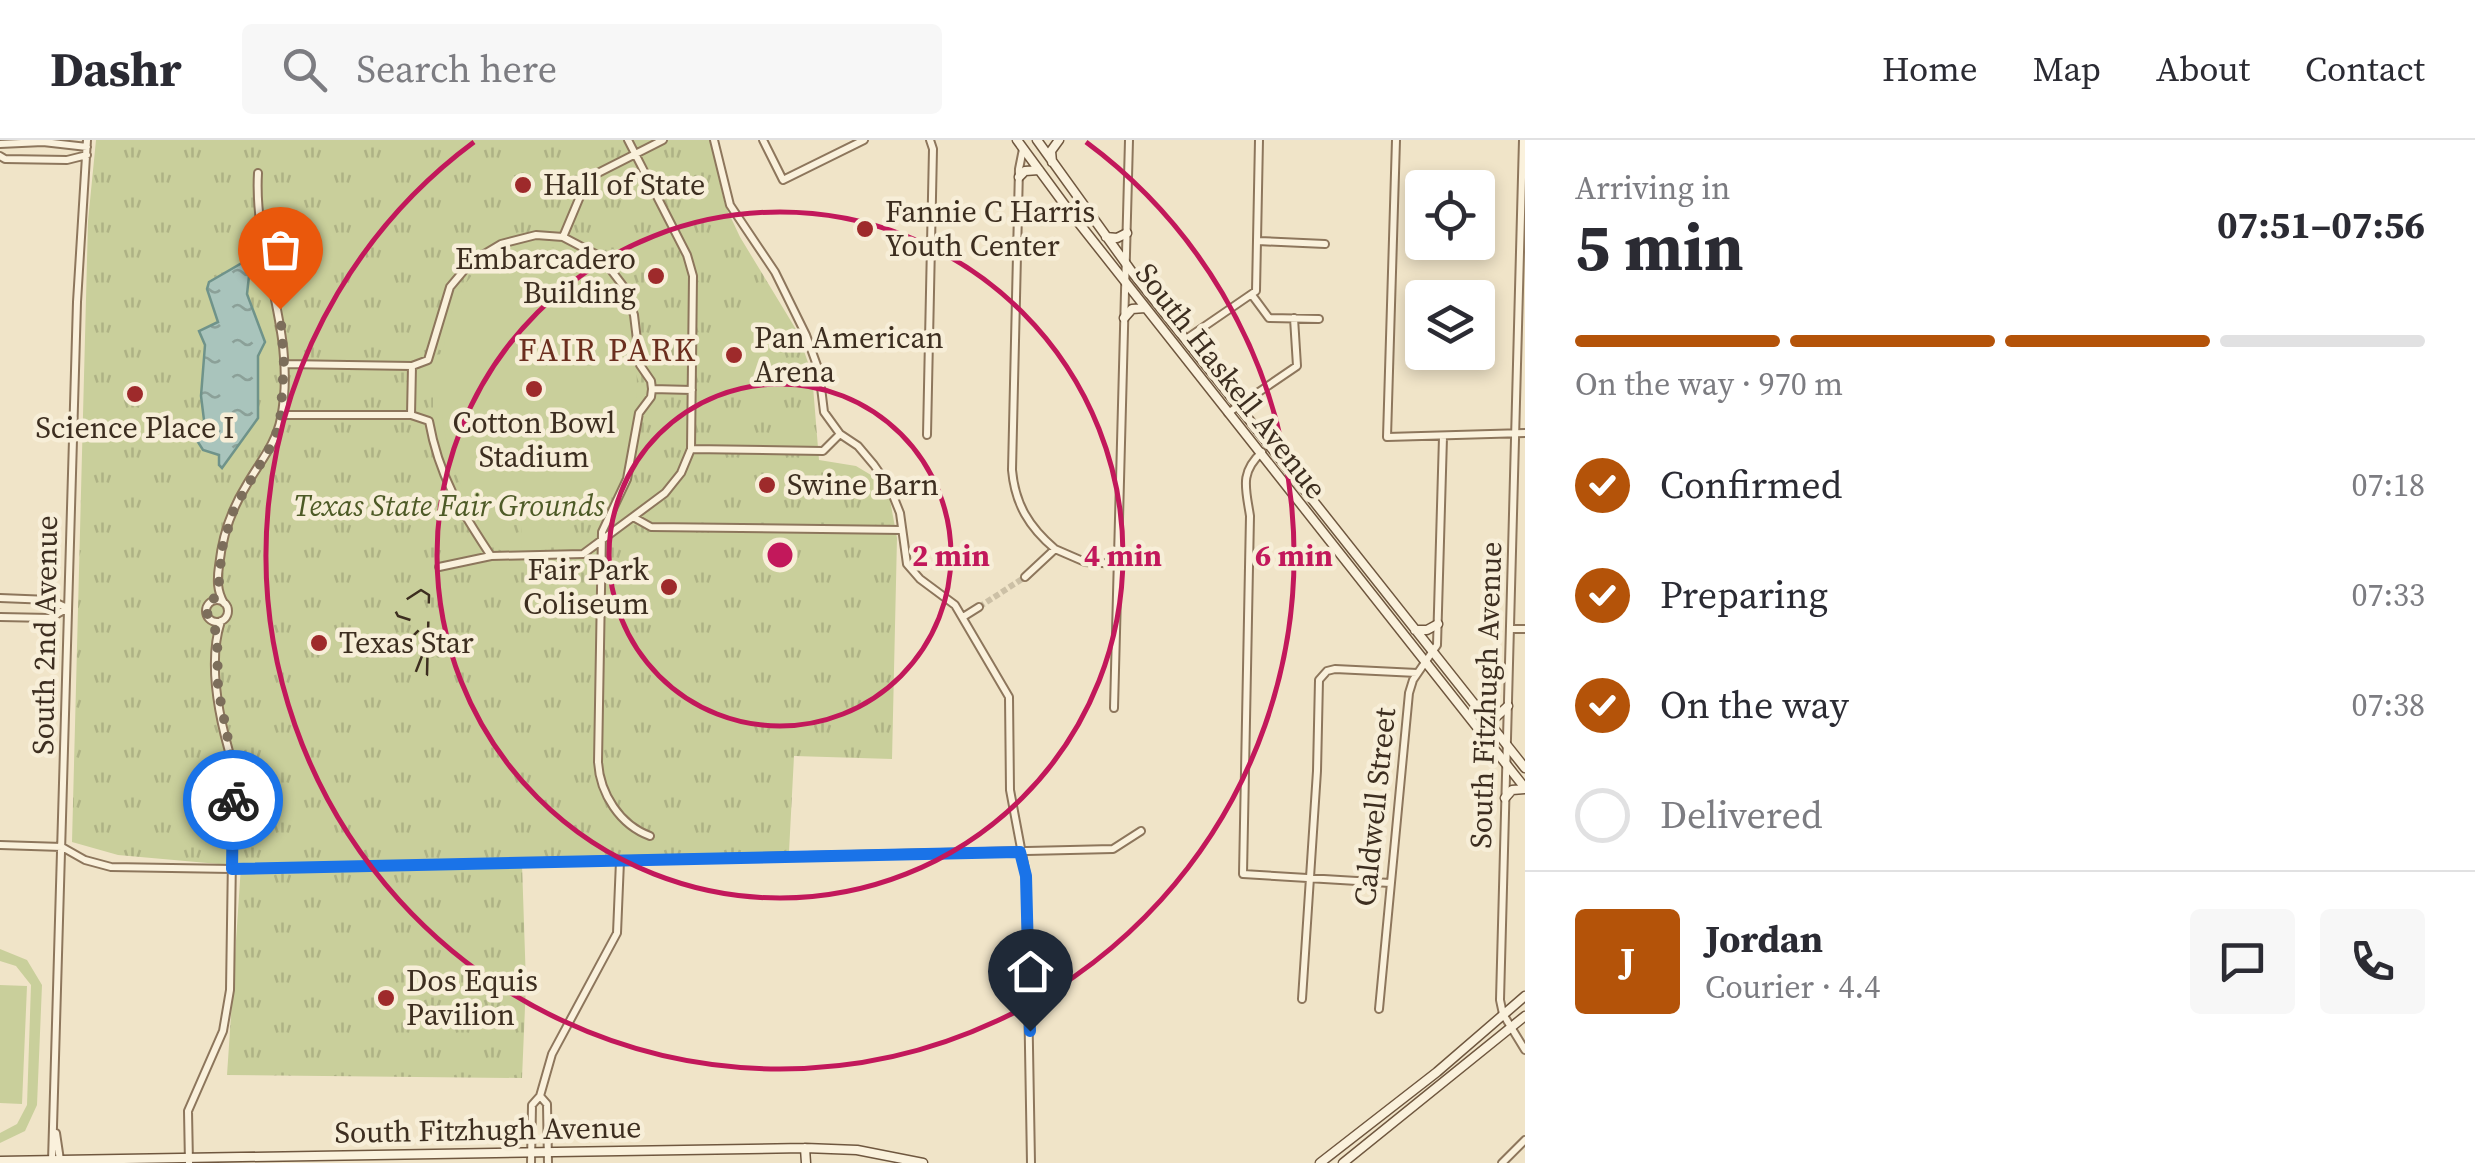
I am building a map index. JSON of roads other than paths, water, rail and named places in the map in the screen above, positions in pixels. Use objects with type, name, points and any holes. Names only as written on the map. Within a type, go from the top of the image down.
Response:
[{"type":"main road","name":"South Haskell Avenue","points":[[1036,140],[1126,264],[1525,768]]},
{"type":"main road","points":[[1052,162],[1051,151],[1058,140]]},
{"type":"main road","name":"South Haskell Avenue","points":[[1023,143],[1145,308],[1525,788]]},
{"type":"main road","points":[[1018,177],[1028,170],[1040,170]]},
{"type":"main road","points":[[1106,236],[1117,238],[1127,233]]},
{"type":"main road","points":[[1124,318],[1132,309],[1145,308]]},
{"type":"main road","points":[[1415,630],[1427,630],[1438,624]]},
{"type":"main road","points":[[1480,712],[1496,716],[1508,706]]},
{"type":"main road","points":[[1505,798],[1516,788],[1525,788]]},
{"type":"main road","points":[[1321,1163],[1525,996]]},
{"type":"main road","points":[[1343,1163],[1525,1016]]},
{"type":"main road","points":[[806,1148],[806,1163]]},
{"type":"main road","name":"South Fitzhugh Avenue","points":[[0,1161],[370,1159],[548,1151],[806,1148],[857,1150],[923,1163]]},
{"type":"street","points":[[439,567],[491,556],[583,554],[665,493],[681,473],[690,449],[694,286],[691,265],[628,140]]},
{"type":"street","points":[[563,237],[588,180],[600,170],[663,140]]},
{"type":"street","points":[[714,140],[730,205],[774,272],[815,356],[824,412],[840,434],[858,446],[890,488],[896,500],[906,564],[920,580],[955,605],[1009,696],[1010,790],[1026,876],[1031,1163]]},
{"type":"street","points":[[763,140],[783,180],[864,140]]},
{"type":"street","points":[[927,435],[933,163],[930,140]]},
{"type":"street","points":[[1114,708],[1129,140]]},
{"type":"street","points":[[1186,340],[1256,291],[1259,140]]},
{"type":"street","points":[[1396,140],[1387,437],[1525,434]]},
{"type":"street","name":"South Fitzhugh Avenue","points":[[1504,1014],[1500,1000],[1524,140]]},
{"type":"street","points":[[0,144],[56,143],[87,148]]},
{"type":"street","points":[[1023,143],[1018,177],[1013,481],[1025,516],[1055,549],[1085,562],[1118,564]]},
{"type":"street","points":[[0,156],[68,160],[87,148]]},
{"type":"street","name":"South 2nd Avenue","points":[[55,1161],[79,233],[87,148]]},
{"type":"street","points":[[217,634],[206,611],[218,592],[222,548],[230,520],[278,430],[283,406],[280,309],[260,232],[258,172]]},
{"type":"street","points":[[284,364],[412,366],[428,360],[446,296],[471,262],[512,240],[536,235],[563,237],[601,256],[619,277],[634,315],[640,365],[652,381],[652,390],[639,414],[627,479],[604,523],[601,542],[599,773],[620,816],[638,832],[650,836]]},
{"type":"street","points":[[1258,241],[1325,244]]},
{"type":"street","points":[[1252,295],[1269,318],[1319,319]]},
{"type":"street","points":[[1228,413],[1297,366],[1294,318]]},
{"type":"street","points":[[411,415],[412,366]]},
{"type":"street","points":[[652,390],[692,390]]},
{"type":"street","points":[[285,415],[411,415],[429,421],[434,454],[450,493],[491,556]]},
{"type":"street","points":[[690,449],[823,452],[840,434]]},
{"type":"street","name":"Caldwell Street","points":[[1379,1009],[1409,693],[1417,672],[1434,653],[1438,624],[1443,437]]},
{"type":"street","points":[[1271,445],[1246,473],[1244,484],[1250,516],[1243,874],[1390,883]]},
{"type":"street","points":[[632,516],[651,527],[902,530]]},
{"type":"street","points":[[1024,577],[1055,549]]},
{"type":"street","points":[[218,592],[228,613],[217,634],[218,688],[233,765]]},
{"type":"street","points":[[0,598],[50,600],[68,608]]},
{"type":"street","points":[[210,602],[224,603]]},
{"type":"street","points":[[963,617],[979,607]]},
{"type":"street","points":[[0,616],[50,618],[68,608]]},
{"type":"street","points":[[210,620],[221,621]]},
{"type":"street","points":[[1510,629],[1525,628]]},
{"type":"street","points":[[1302,999],[1319,680],[1322,674],[1335,669],[1417,672]]},
{"type":"street","points":[[233,765],[245,768],[249,776],[245,788],[233,791],[223,778],[233,765]]},
{"type":"street","points":[[189,1160],[188,1111],[216,1050],[228,1010],[233,791]]},
{"type":"street","points":[[0,845],[62,847],[111,868],[232,869],[1113,850],[1141,831]]},
{"type":"street","points":[[824,855],[825,843]]},
{"type":"street","points":[[531,1163],[532,1105],[540,1096],[552,1054],[617,933],[620,861]]},
{"type":"street","points":[[1504,1014],[1525,1050]]},
{"type":"street","points":[[540,1096],[546,1104],[548,1163]]},
{"type":"street","points":[[1502,1163],[1525,1140]]},
{"type":"street","points":[[682,1148],[682,1163]]},
{"type":"water","points":[[242,263],[249,276],[247,294],[265,342],[258,356],[258,418],[222,468],[219,455],[203,450],[196,439],[204,420],[201,396],[205,345],[199,331],[218,322],[207,289],[209,282]]},
{"type":"tunnel","points":[[979,607],[1025,577]]},
{"type":"railway","points":[[421,590],[429,595],[427,675],[422,680],[415,674],[422,656],[407,642],[420,629],[420,623],[398,616],[395,610],[421,590]]},
{"type":"place","name":"Hall of State","points":[[523,185]]},
{"type":"place","name":"Fannie C Harris Youth Center","points":[[865,229]]},
{"type":"place","name":"Embarcadero Building","points":[[656,276]]},
{"type":"place","name":"Pan American Arena","points":[[734,355]]},
{"type":"place","name":"Cotton Bowl Stadium","points":[[534,389]]},
{"type":"place","name":"Science Place I","points":[[135,394]]},
{"type":"place","name":"Swine Barn","points":[[767,485]]},
{"type":"place","name":"Fair Park Coliseum","points":[[669,587]]},
{"type":"place","name":"Texas Star","points":[[319,643]]},
{"type":"place","name":"Dos Equis Pavilion","points":[[386,998]]},
{"type":"district","name":"FAIR PARK","points":[[608,350]]},
{"type":"park label","name":"Texas State Fair Grounds","points":[[449,506]]}]
